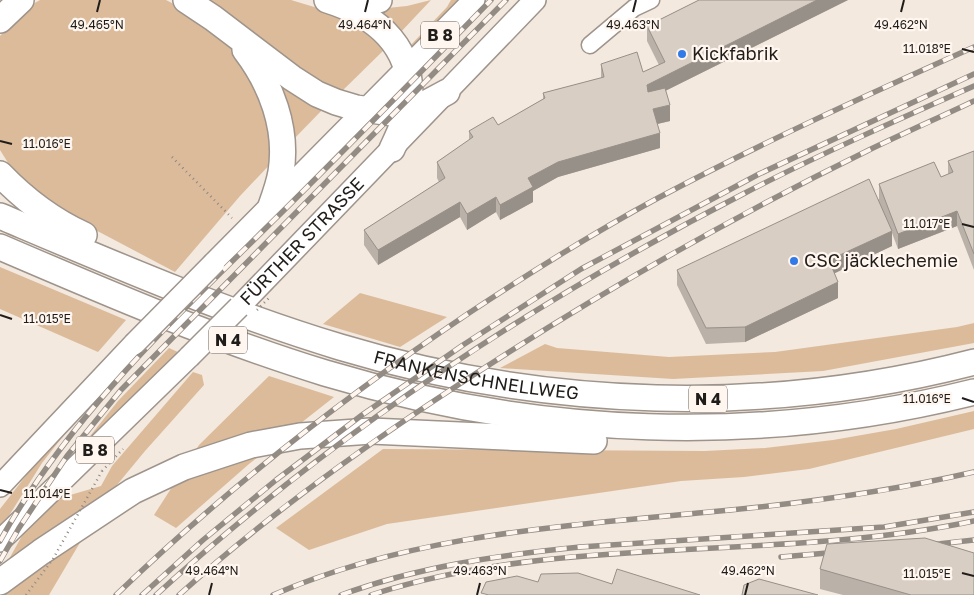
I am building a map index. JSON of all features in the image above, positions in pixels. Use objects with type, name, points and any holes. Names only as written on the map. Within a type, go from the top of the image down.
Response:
[{"type":"highway","points":[[0,20],[21,0]]},
{"type":"highway","points":[[186,0],[201,9],[292,78],[318,94],[336,102],[366,110],[392,113],[407,111],[421,106],[447,92]]},
{"type":"highway","points":[[328,0],[379,0]]},
{"type":"highway","points":[[328,0],[356,11],[380,26],[400,51],[406,69],[410,94],[407,111],[392,149]]},
{"type":"highway","points":[[224,28],[241,45],[257,67],[271,94],[279,118],[282,139],[282,162],[281,173],[271,206]]},
{"type":"highway","points":[[0,174],[35,207],[63,226],[91,239],[139,274]]},
{"type":"highway","name":"FRANKENSCHNELLWEG","points":[[0,216],[139,274],[301,335],[341,348],[470,379],[533,390],[642,398],[749,397],[800,393],[879,382],[974,362]]},
{"type":"highway","name":"FRANKENSCHNELLWEG","points":[[0,247],[196,328],[294,363],[358,382],[470,409],[522,417],[602,425],[678,429],[760,426],[840,418],[974,392]]},
{"type":"highway","points":[[0,582],[41,552],[133,491],[194,464],[251,445],[300,436],[372,431],[635,442],[678,429]]},
{"type":"main road","name":"B 8","points":[[0,486],[134,344],[474,0]]},
{"type":"main road","name":"FÜRTHER STRASSE","points":[[0,541],[189,357],[535,0]]},
{"type":"lane","points":[[590,45],[634,8],[651,0]]},
{"type":"path","points":[[172,157],[236,221]]},
{"type":"path","points":[[26,595],[53,559],[102,471]]},
{"type":"shaded area","points":[[40,0],[166,0],[189,12],[228,42],[243,61],[264,102],[276,158],[240,196],[175,272],[52,207],[17,177],[0,150],[0,36],[26,8]]},
{"type":"shaded area","points":[[201,0],[291,0],[344,16],[388,46],[338,95],[331,92]]},
{"type":"shaded area","points":[[431,0],[398,35],[368,10],[407,6]]},
{"type":"shaded area","points":[[451,0],[463,0],[410,54],[408,48],[447,7]]},
{"type":"shaded area","points":[[272,75],[324,108],[291,142]]},
{"type":"shaded area","points":[[0,267],[126,320],[98,352],[0,309]]},
{"type":"shaded area","points":[[360,293],[447,317],[400,347],[323,324]]},
{"type":"shaded area","points":[[974,323],[974,343],[823,371],[673,379],[500,368],[545,344],[557,348],[669,357],[775,352],[957,327]]},
{"type":"shaded area","points":[[169,348],[180,353],[63,470],[118,401]]},
{"type":"shaded area","points":[[193,372],[202,375],[204,385],[107,497],[49,595],[0,595],[0,575],[27,527],[60,498],[101,486],[112,466]]},
{"type":"shaded area","points":[[269,376],[334,397],[249,464],[176,528],[154,515],[199,445]]},
{"type":"shaded area","points":[[83,411],[42,463],[0,530],[0,509],[39,459]]},
{"type":"shaded area","points":[[974,411],[974,429],[809,469],[744,477],[681,481],[387,524],[309,550],[276,528],[383,449],[705,451],[765,448],[833,440],[896,429]]},
{"type":"building","points":[[699,0],[817,0],[647,85],[648,92],[665,88],[670,105],[653,109],[660,133],[558,162],[528,178],[533,187],[500,205],[496,197],[467,214],[460,202],[378,250],[364,230],[445,178],[437,162],[473,137],[469,131],[493,117],[498,125],[545,98],[543,93],[604,77],[601,64],[637,52],[643,72],[665,62],[647,26]]},
{"type":"building","points":[[974,151],[974,254],[957,211],[898,234],[879,184],[934,162],[941,177],[953,172],[948,161]]},
{"type":"building","name":"CSC jäcklechemie","points":[[869,179],[892,231],[829,260],[838,282],[745,327],[706,328],[677,270]]},
{"type":"building","points":[[925,538],[974,553],[974,595],[911,595],[820,569],[827,544]]},
{"type":"building","points":[[617,569],[700,595],[489,595],[481,593],[486,582],[517,576],[538,582],[541,574],[578,573],[612,584]]},
{"type":"building","points":[[759,579],[818,595],[742,595],[744,585]]},
{"type":"railway","points":[[0,541],[27,496],[57,453],[124,373],[196,297],[491,0]]},
{"type":"railway","points":[[0,561],[19,528],[67,456],[121,390],[506,0]]},
{"type":"railway","points":[[116,595],[200,518],[331,411],[422,345],[562,253],[658,198],[736,158],[974,47]]},
{"type":"railway","points":[[142,595],[203,540],[276,480],[362,415],[463,345],[581,269],[759,174],[974,74]]},
{"type":"railway","points":[[156,595],[223,536],[292,480],[437,374],[512,325],[589,279],[745,193],[830,151],[974,86]]},
{"type":"railway","points":[[179,595],[245,538],[349,459],[507,353],[608,291],[710,233],[814,177],[974,101]]},
{"type":"railway","points":[[273,595],[324,575],[376,559],[482,537],[589,523],[802,502],[906,486],[974,472]]},
{"type":"railway","points":[[341,595],[370,585],[429,570],[519,554],[580,547],[884,527],[974,512]]},
{"type":"railway","points":[[371,595],[445,575],[520,563],[595,555],[823,541],[899,534],[974,521]]},
{"type":"railway","points":[[929,545],[974,540]]},
{"type":"railway","points":[[781,557],[839,552]]},
{"type":"place","name":"Kickfabrik","points":[[682,54]]},
{"type":"place","name":"CSC jäcklechemie","points":[[794,261]]}]
